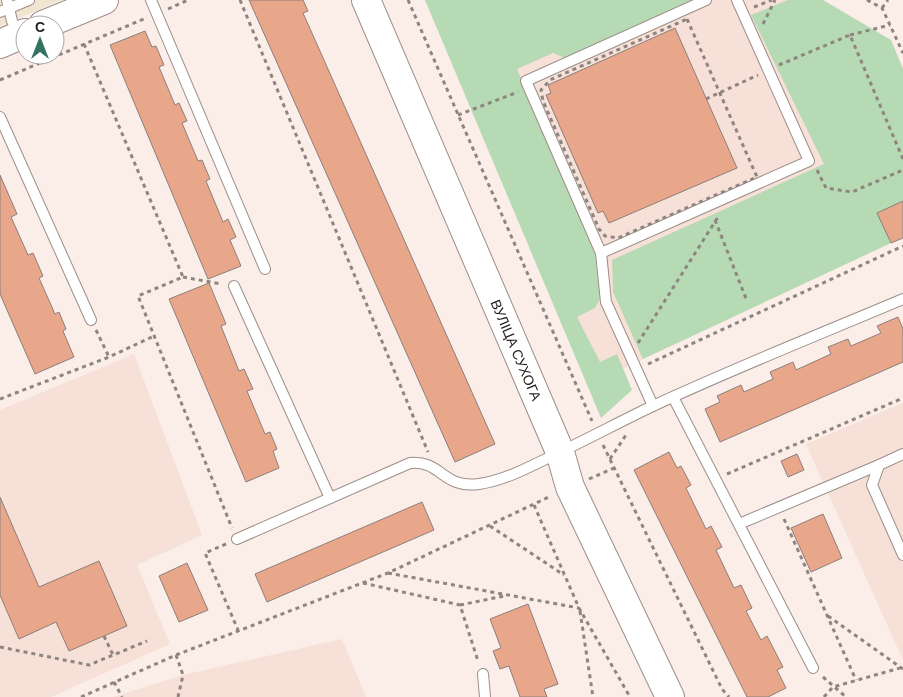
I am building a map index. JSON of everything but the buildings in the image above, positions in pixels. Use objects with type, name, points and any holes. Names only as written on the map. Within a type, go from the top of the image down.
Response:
[{"type":"street","points":[[65,16],[104,0]]},
{"type":"street","name":"ВУЛІЦА СУХОГА","points":[[366,0],[560,452],[570,488],[670,697]]},
{"type":"lane","points":[[15,23],[5,7],[29,0]]},
{"type":"lane","points":[[151,0],[265,269]]},
{"type":"lane","points":[[653,406],[606,302],[601,253],[526,81],[706,0]]},
{"type":"lane","points":[[601,253],[809,161],[737,0]]},
{"type":"lane","points":[[0,117],[91,320]]},
{"type":"lane","points":[[234,286],[330,498]]},
{"type":"lane","points":[[237,539],[410,464],[423,462],[435,468],[450,481],[464,485],[480,484],[528,468],[598,435],[653,406],[903,299]]},
{"type":"lane","points":[[673,397],[813,668]]},
{"type":"lane","points":[[739,524],[903,454]]},
{"type":"lane","points":[[879,465],[872,485],[903,555]]},
{"type":"lane","points":[[482,674],[485,697]]},
{"type":"path","points":[[0,80],[188,0]]},
{"type":"path","points":[[240,0],[435,468]]},
{"type":"path","points":[[408,0],[598,435],[722,689],[729,697]]},
{"type":"path","points":[[755,40],[775,0]]},
{"type":"path","points":[[868,0],[882,8],[890,26],[901,43],[903,53]]},
{"type":"path","points":[[882,8],[888,0]]},
{"type":"path","points":[[687,20],[720,93],[757,177],[618,238],[605,236],[599,229],[551,120],[541,90],[550,80],[687,20]]},
{"type":"path","points":[[706,99],[850,35],[890,26]]},
{"type":"path","points":[[850,35],[903,160]]},
{"type":"path","points":[[84,44],[183,277]]},
{"type":"path","points":[[458,115],[529,88]]},
{"type":"path","points":[[809,161],[815,165],[826,188],[852,192],[903,170]]},
{"type":"path","points":[[630,356],[733,194]]},
{"type":"path","points":[[709,205],[747,301]]},
{"type":"path","points":[[636,369],[903,246]]},
{"type":"path","points":[[234,286],[183,277],[138,296],[237,539],[205,553],[238,630]]},
{"type":"path","points":[[91,320],[109,357]]},
{"type":"path","points":[[0,399],[109,357],[154,336]]},
{"type":"path","points":[[715,479],[903,398]]},
{"type":"path","points":[[81,697],[176,655],[388,573],[614,468]]},
{"type":"path","points":[[534,504],[579,608],[630,697]]},
{"type":"path","points":[[778,507],[856,680]]},
{"type":"path","points":[[490,525],[565,576]]},
{"type":"path","points":[[388,573],[579,608]]},
{"type":"path","points":[[362,583],[460,605],[507,595]]},
{"type":"path","points":[[460,605],[482,674]]},
{"type":"path","points":[[579,608],[593,697]]},
{"type":"path","points":[[828,616],[902,668]]},
{"type":"path","points":[[104,636],[113,655]]},
{"type":"path","points":[[0,647],[89,665],[147,641]]},
{"type":"path","points":[[176,655],[183,674],[178,697]]},
{"type":"path","points":[[813,668],[846,697]]},
{"type":"path","points":[[824,697],[833,687],[902,668]]},
{"type":"path","points":[[114,682],[122,697]]},
{"type":"shaded area","points":[[0,0],[61,0],[26,15],[15,15],[15,20],[0,26]]},
{"type":"shaded area","points":[[425,0],[823,0],[891,40],[903,69],[903,201],[878,213],[891,243],[588,385]]},
{"type":"shaded area","points":[[134,354],[202,535],[137,565],[170,644],[51,697],[0,697],[0,410]]},
{"type":"shaded area","points":[[903,403],[903,660],[806,444]]},
{"type":"shaded area","points":[[342,639],[366,697],[113,697],[183,675]]},
{"type":"green space","points":[[425,0],[701,0],[565,58],[553,53],[517,69],[595,253],[600,299],[595,308],[577,317],[600,362],[617,354],[632,390],[601,418]]},
{"type":"green space","points":[[788,0],[823,0],[891,40],[903,69],[903,201],[878,213],[891,243],[643,359],[613,292],[612,260],[824,164],[751,15]]}]
